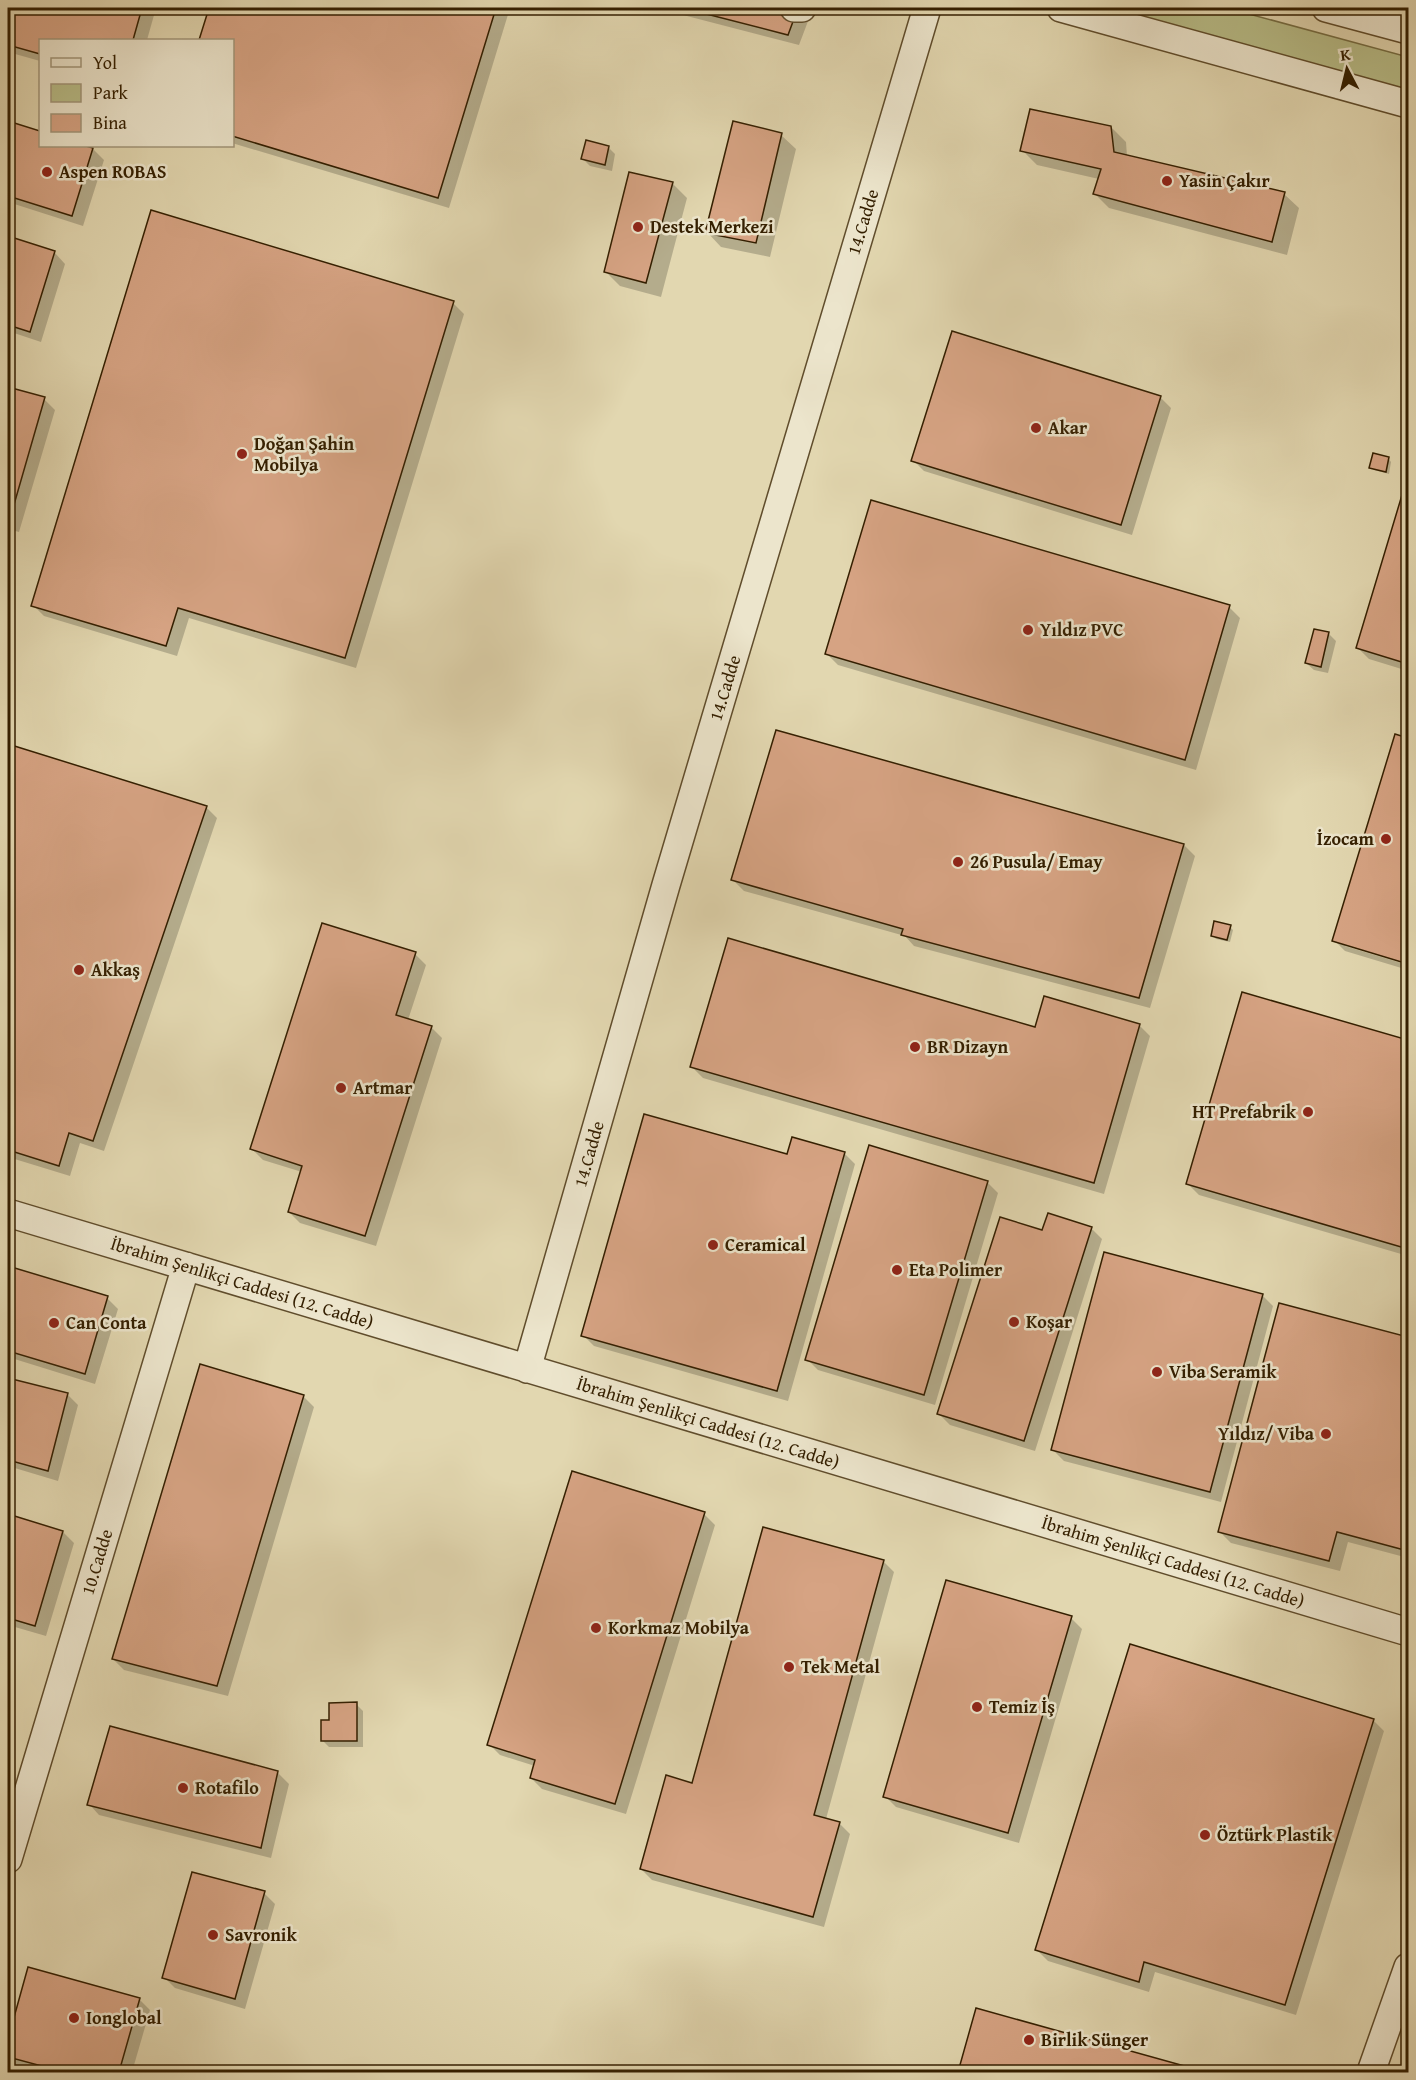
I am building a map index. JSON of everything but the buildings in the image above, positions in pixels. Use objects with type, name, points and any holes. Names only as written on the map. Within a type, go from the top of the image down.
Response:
[{"type":"street","points":[[794,8],[802,8]]},
{"type":"street","name":"14.Cadde","points":[[527,1370],[666,885],[927,8]]},
{"type":"street","points":[[1061,8],[1408,104]]},
{"type":"street","points":[[1326,8],[1408,30]]},
{"type":"street","name":"İbrahim Şenlikçi Caddesi (12. Cadde)","points":[[8,1213],[1408,1632]]},
{"type":"street","name":"10.Cadde","points":[[8,1859],[186,1266]]},
{"type":"street","points":[[1371,2073],[1408,1967]]},
{"type":"green space","points":[[1105,8],[1227,8],[1408,57],[1408,91]]},
{"type":"place","name":"Aspen ROBAS","points":[[47,172]]},
{"type":"place","name":"Yasin Çakır","points":[[1167,181]]},
{"type":"place","name":"Destek Merkezi","points":[[638,227]]},
{"type":"place","name":"Akar","points":[[1036,428]]},
{"type":"place","name":"Doğan Şahin Mobilya","points":[[242,454]]},
{"type":"place","name":"Yıldız PVC","points":[[1028,630]]},
{"type":"place","name":"İzocam","points":[[1386,839]]},
{"type":"place","name":"26 Pusula/ Emay","points":[[958,862]]},
{"type":"place","name":"Akkaş","points":[[79,970]]},
{"type":"place","name":"BR Dizayn","points":[[915,1047]]},
{"type":"place","name":"Artmar","points":[[341,1088]]},
{"type":"place","name":"HT Prefabrik","points":[[1308,1112]]},
{"type":"place","name":"Ceramical","points":[[713,1245]]},
{"type":"place","name":"Eta Polimer","points":[[897,1270]]},
{"type":"place","name":"Koşar","points":[[1014,1322]]},
{"type":"place","name":"Can Conta","points":[[54,1323]]},
{"type":"place","name":"Viba Seramik","points":[[1157,1372]]},
{"type":"place","name":"Yıldız/ Viba","points":[[1326,1434]]},
{"type":"place","name":"Korkmaz Mobilya","points":[[596,1628]]},
{"type":"place","name":"Tek Metal","points":[[789,1667]]},
{"type":"place","name":"Temiz İş","points":[[977,1707]]},
{"type":"place","name":"Rotafilo","points":[[183,1788]]},
{"type":"place","name":"Öztürk Plastik","points":[[1205,1835]]},
{"type":"place","name":"Savronik","points":[[213,1935]]},
{"type":"place","name":"Ionglobal","points":[[74,2018]]},
{"type":"place","name":"Birlik Sünger","points":[[1029,2040]]}]
